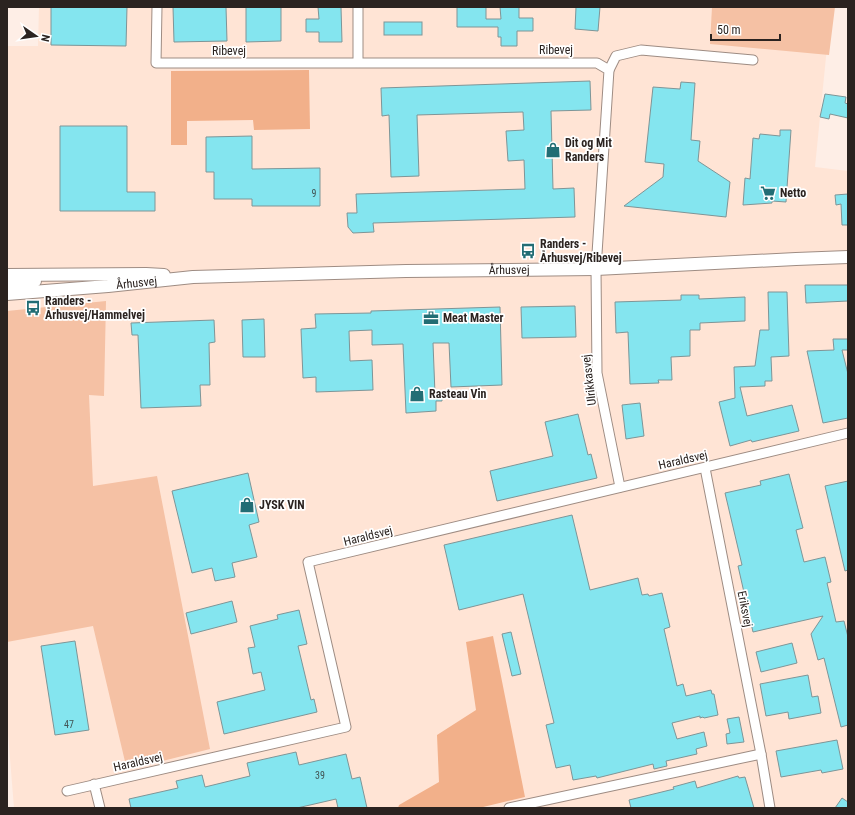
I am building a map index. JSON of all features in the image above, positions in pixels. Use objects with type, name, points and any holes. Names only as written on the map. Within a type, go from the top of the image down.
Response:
[{"type":"main road","name":"Århusvej","points":[[7,294],[193,278],[406,271],[596,269],[848,257]]},
{"type":"main road","points":[[7,284],[98,274]]},
{"type":"main road","name":"Århusvej","points":[[7,275],[146,274],[193,278]]},
{"type":"street","name":"Ribevej","points":[[157,7],[156,63],[597,63],[609,70]]},
{"type":"street","points":[[358,7],[358,62]]},
{"type":"street","points":[[596,269],[609,70],[616,56],[641,50],[753,60]]},
{"type":"street","name":"Ulrikkasvej","points":[[596,269],[598,373],[620,487]]},
{"type":"street","name":"Haraldsvej","points":[[67,790],[346,727],[308,562],[848,433]]},
{"type":"street","name":"Eriksvej","points":[[704,468],[761,754],[770,808]]},
{"type":"street","points":[[509,808],[761,754]]},
{"type":"street","points":[[94,784],[100,808]]},
{"type":"shaded area","points":[[39,7],[831,7],[815,167],[848,171],[848,808],[14,808],[7,721],[7,46],[38,46]]},
{"type":"shaded area","points":[[712,7],[835,7],[829,55],[710,44]]},
{"type":"shaded area","points":[[309,70],[310,129],[254,130],[253,120],[187,121],[187,145],[171,145],[171,71]]},
{"type":"shaded area","points":[[106,301],[104,396],[89,395],[93,486],[157,476],[210,749],[127,770],[93,626],[7,642],[7,311]]},
{"type":"shaded area","points":[[493,636],[525,797],[479,808],[398,808],[399,805],[439,782],[437,735],[476,710],[466,642]]},
{"type":"building","points":[[51,7],[127,7],[126,46],[51,45]]},
{"type":"building","points":[[173,7],[226,7],[227,41],[174,42]]},
{"type":"building","points":[[246,7],[281,7],[281,41],[246,42]]},
{"type":"building","points":[[318,7],[341,7],[342,42],[319,42],[319,32],[306,32],[306,19],[319,19]]},
{"type":"building","points":[[457,7],[486,7],[486,19],[501,19],[500,7],[519,7],[519,18],[533,18],[533,31],[517,31],[517,46],[501,46],[501,37],[498,37],[498,27],[457,27]]},
{"type":"building","points":[[576,7],[600,7],[598,31],[575,29]]},
{"type":"building","points":[[384,22],[422,22],[422,35],[384,35]]},
{"type":"building","points":[[590,81],[591,110],[551,111],[553,189],[574,188],[575,217],[373,223],[374,232],[353,233],[348,227],[347,213],[357,213],[356,194],[525,189],[524,160],[508,161],[506,131],[524,130],[523,112],[417,115],[419,176],[391,177],[389,115],[382,116],[381,88]]},
{"type":"building","points":[[681,82],[695,83],[691,140],[700,141],[698,161],[730,182],[726,217],[624,206],[663,177],[664,164],[645,162],[653,87],[680,89]]},
{"type":"building","points":[[825,94],[846,97],[845,103],[848,104],[848,118],[830,114],[829,119],[820,117]]},
{"type":"building","points":[[60,126],[127,126],[127,192],[155,192],[155,211],[60,211]]},
{"type":"building","points":[[780,130],[791,130],[786,202],[772,201],[772,203],[743,205],[745,178],[750,179],[753,138],[759,139],[760,134],[780,136]]},
{"type":"building","points":[[252,136],[252,169],[320,168],[320,206],[252,206],[252,199],[214,199],[214,172],[206,172],[206,137]]},
{"type":"building","points":[[848,194],[848,225],[842,225],[841,204],[836,205],[835,195]]},
{"type":"building","points":[[805,285],[848,285],[848,301],[806,303]]},
{"type":"building","points":[[768,292],[787,292],[789,356],[771,357],[772,381],[765,381],[765,386],[740,387],[747,416],[792,405],[799,431],[752,442],[751,440],[730,446],[719,402],[735,398],[734,367],[755,366],[760,330],[769,330]]},
{"type":"building","points":[[681,295],[699,295],[699,299],[745,297],[745,321],[700,323],[700,330],[690,330],[690,356],[671,357],[672,380],[658,380],[659,383],[630,384],[628,332],[616,333],[615,302],[681,300]]},
{"type":"building","points":[[575,306],[576,337],[522,338],[521,307]]},
{"type":"building","points":[[500,307],[502,385],[451,387],[449,343],[433,343],[435,394],[442,394],[442,401],[436,401],[436,411],[406,413],[403,344],[372,345],[372,330],[349,331],[350,361],[372,360],[373,390],[316,392],[316,377],[303,378],[301,329],[316,328],[315,314]]},
{"type":"building","points":[[264,319],[265,357],[243,357],[242,320]]},
{"type":"building","points":[[214,320],[215,342],[209,343],[210,385],[200,385],[201,406],[141,408],[138,335],[132,335],[131,323]]},
{"type":"building","points":[[833,339],[848,339],[848,350],[842,350],[848,374],[848,418],[823,423],[807,351],[834,350]]},
{"type":"building","points":[[640,403],[644,436],[626,439],[622,405]]},
{"type":"building","points":[[578,414],[588,455],[591,454],[597,478],[497,501],[490,471],[553,456],[545,422]]},
{"type":"building","points":[[248,473],[259,522],[249,525],[257,557],[232,563],[235,577],[215,581],[212,568],[192,573],[172,491]]},
{"type":"building","points":[[789,474],[803,528],[796,530],[804,562],[825,557],[831,582],[827,583],[836,622],[844,621],[848,637],[848,725],[841,727],[824,658],[818,660],[811,634],[823,616],[753,632],[738,566],[742,565],[725,493],[761,485],[760,481]]},
{"type":"building","points":[[848,481],[848,570],[845,571],[825,486]]},
{"type":"building","points":[[572,515],[590,590],[638,578],[642,595],[648,594],[649,596],[662,593],[670,627],[664,629],[677,686],[683,684],[686,696],[711,690],[712,694],[714,694],[718,715],[704,718],[700,718],[700,716],[672,723],[677,739],[704,732],[707,746],[696,749],[697,754],[666,761],[667,766],[654,769],[653,764],[597,778],[596,776],[573,780],[570,765],[556,768],[546,725],[554,723],[523,594],[459,610],[444,545]]},
{"type":"building","points":[[232,601],[237,622],[191,634],[186,613]]},
{"type":"building","points":[[299,610],[307,644],[298,646],[311,700],[314,699],[317,712],[224,734],[217,702],[265,690],[261,672],[253,674],[248,648],[255,647],[250,626],[278,619],[277,615]]},
{"type":"building","points":[[511,632],[521,674],[512,676],[502,634]]},
{"type":"building","points":[[75,641],[89,730],[55,735],[41,646]]},
{"type":"building","points":[[792,643],[797,663],[761,672],[756,652]]},
{"type":"building","points":[[808,675],[812,697],[818,696],[821,713],[789,719],[788,712],[766,716],[760,684]]},
{"type":"building","points":[[739,717],[744,742],[727,744],[726,734],[730,733],[727,719]]},
{"type":"building","points":[[837,740],[843,769],[822,773],[821,770],[781,777],[776,751]]},
{"type":"building","points":[[296,752],[299,765],[346,754],[352,779],[360,777],[367,808],[338,808],[336,799],[297,808],[131,808],[129,799],[178,788],[176,781],[202,775],[205,787],[250,776],[247,763]]},
{"type":"building","points":[[738,776],[739,778],[745,777],[754,808],[631,808],[629,800],[674,789],[673,787],[695,781],[697,788]]},
{"type":"building","points":[[842,798],[848,802],[848,808],[835,808]]},
{"type":"place","name":"Dit og Mit Randers","points":[[553,150]]},
{"type":"place","name":"Netto","points":[[768,193]]},
{"type":"place","name":"Randers - Århusvej/Ribevej","points":[[528,251]]},
{"type":"place","name":"Randers - Århusvej/Hammelvej","points":[[33,308]]},
{"type":"place","name":"Meat Master","points":[[431,318]]},
{"type":"place","name":"Rasteau Vin","points":[[417,394]]},
{"type":"place","name":"JYSK VIN","points":[[247,505]]}]
